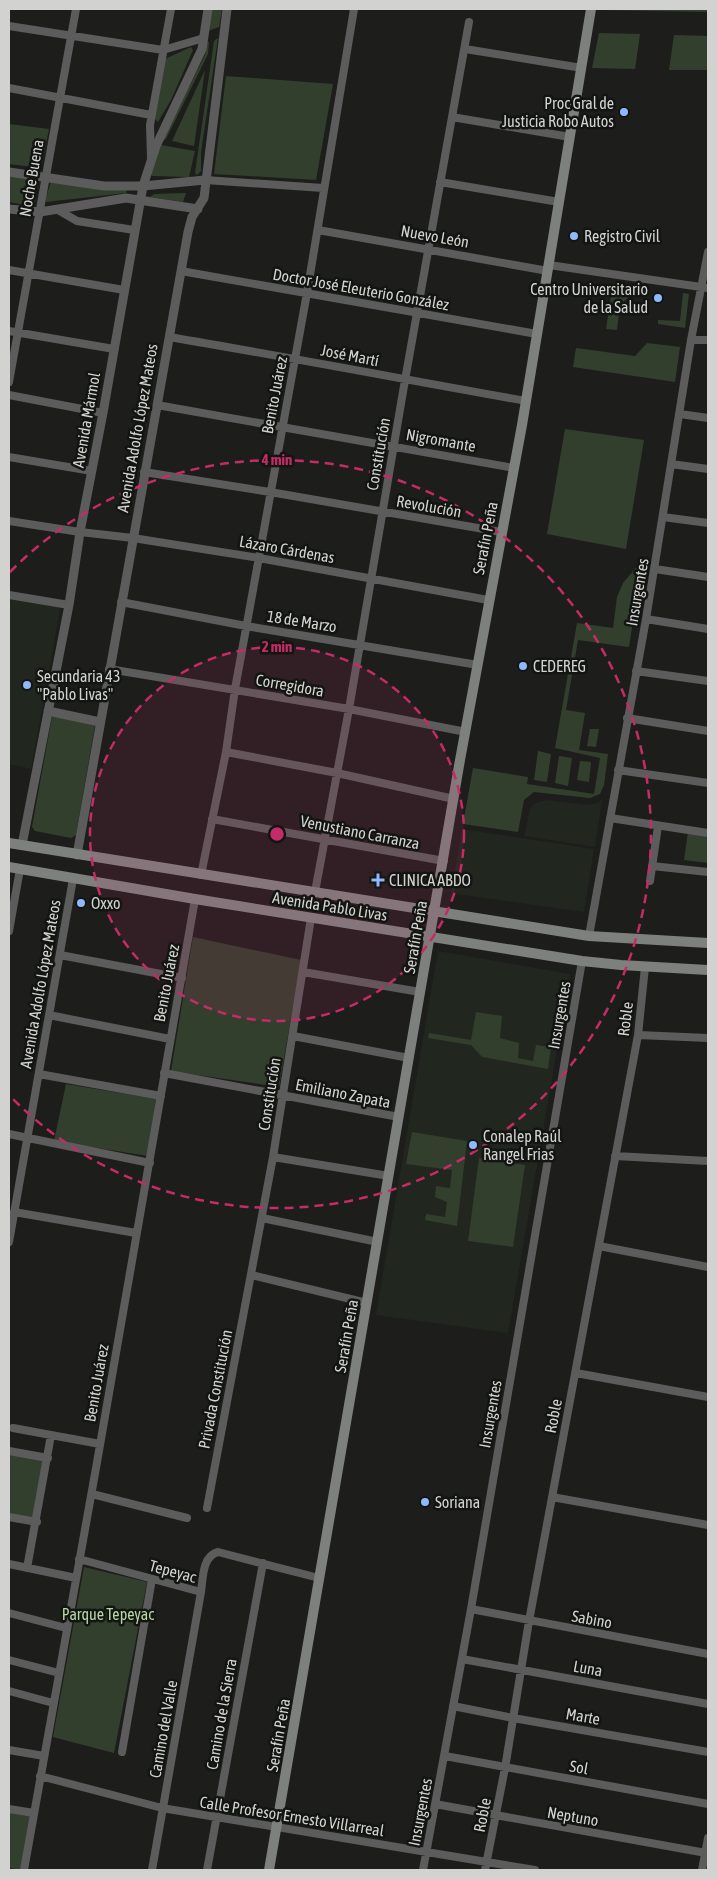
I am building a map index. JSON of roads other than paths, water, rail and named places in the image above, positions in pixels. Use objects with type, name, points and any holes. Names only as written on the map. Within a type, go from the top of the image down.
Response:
[{"type":"main road","name":"Serafín Peña","points":[[269,1870],[488,600],[526,401],[591,9]]},
{"type":"main road","name":"Avenida Pablo Livas","points":[[9,843],[589,936],[708,942]]},
{"type":"main road","name":"Avenida Pablo Livas","points":[[9,867],[195,900],[582,961],[708,970]]},
{"type":"street","name":"Noche Buena","points":[[9,382],[76,9]]},
{"type":"street","points":[[151,157],[149,139],[151,115],[171,9]]},
{"type":"street","name":"Avenida Mármol","points":[[22,845],[69,605],[80,532],[103,413],[142,186],[151,157],[198,58],[204,38],[208,9]]},
{"type":"street","name":"Avenida Adolfo López Mateos","points":[[77,855],[181,271],[190,225],[204,198],[227,9]]},
{"type":"street","name":"Benito Juárez","points":[[201,875],[226,752],[246,626],[318,230],[354,9]]},
{"type":"street","name":"Constitución","points":[[314,892],[349,709],[469,22]]},
{"type":"street","points":[[9,26],[163,50],[204,38]]},
{"type":"street","points":[[465,49],[582,68]]},
{"type":"street","points":[[9,88],[151,115]]},
{"type":"street","points":[[452,118],[570,137]]},
{"type":"street","points":[[9,172],[92,185],[142,186],[205,180],[324,188]]},
{"type":"street","points":[[440,182],[559,202]]},
{"type":"street","points":[[9,209],[40,212],[120,199],[140,199],[198,209]]},
{"type":"street","points":[[58,210],[77,221],[134,230]]},
{"type":"street","name":"Nuevo León","points":[[318,230],[428,250],[548,268],[705,288]]},
{"type":"street","name":"Insurgentes","points":[[589,936],[655,569],[691,340],[705,288],[708,252]]},
{"type":"street","points":[[9,270],[124,290]]},
{"type":"street","name":"Doctor José Eleuterio González","points":[[181,271],[537,334]]},
{"type":"street","points":[[9,330],[114,349]]},
{"type":"street","name":"José Martí","points":[[169,337],[295,358],[526,401]]},
{"type":"street","points":[[691,340],[708,340]]},
{"type":"street","points":[[9,395],[103,413]]},
{"type":"street","name":"Nigromante","points":[[157,404],[514,468]]},
{"type":"street","points":[[680,414],[708,418]]},
{"type":"street","points":[[9,458],[92,471]]},
{"type":"street","points":[[671,464],[708,470]]},
{"type":"street","name":"Revolución","points":[[144,472],[501,532]]},
{"type":"street","points":[[663,517],[708,523]]},
{"type":"street","name":"Lázaro Cárdenas","points":[[9,521],[259,558],[488,600]]},
{"type":"street","points":[[655,569],[708,577]]},
{"type":"street","points":[[9,595],[69,605]]},
{"type":"street","name":"18 de Marzo","points":[[122,602],[246,626],[478,665]]},
{"type":"street","points":[[646,619],[708,629]]},
{"type":"street","name":"Corregidora","points":[[109,668],[349,709],[466,732]]},
{"type":"street","points":[[636,671],[708,681]]},
{"type":"street","points":[[48,711],[100,722]]},
{"type":"street","points":[[627,718],[708,731]]},
{"type":"street","points":[[226,752],[337,773],[454,799]]},
{"type":"street","points":[[618,770],[708,783]]},
{"type":"street","points":[[610,818],[708,833]]},
{"type":"street","name":"Venustiano Carranza","points":[[212,819],[444,861]]},
{"type":"street","points":[[650,881],[658,826]]},
{"type":"street","points":[[652,866],[708,872]]},
{"type":"street","points":[[9,931],[20,870]]},
{"type":"street","name":"Avenida Adolfo López Mateos","points":[[9,1242],[73,879]]},
{"type":"street","name":"Benito Juárez","points":[[24,1870],[66,1628],[92,1494],[195,900]]},
{"type":"street","name":"Constitución","points":[[251,1275],[273,1157],[311,918]]},
{"type":"street","points":[[60,955],[182,978]]},
{"type":"street","name":"Insurgentes","points":[[423,1870],[471,1609],[582,961]]},
{"type":"street","name":"Roble","points":[[486,1866],[505,1768],[520,1669],[638,1035],[645,967]]},
{"type":"street","points":[[303,972],[420,992]]},
{"type":"street","points":[[49,1016],[170,1039]]},
{"type":"street","points":[[638,1035],[708,1038]]},
{"type":"street","points":[[293,1036],[409,1058]]},
{"type":"street","name":"Emiliano Zapata","points":[[164,1073],[399,1117]]},
{"type":"street","points":[[39,1074],[161,1096]]},
{"type":"street","points":[[9,1134],[150,1163]]},
{"type":"street","points":[[616,1156],[708,1161]]},
{"type":"street","points":[[273,1157],[389,1176]]},
{"type":"street","points":[[14,1212],[136,1234]]},
{"type":"street","points":[[262,1218],[378,1242]]},
{"type":"street","points":[[599,1246],[708,1267]]},
{"type":"street","points":[[251,1275],[367,1303]]},
{"type":"street","name":"Privada Constitución","points":[[207,1508],[251,1275]]},
{"type":"street","points":[[576,1373],[708,1397]]},
{"type":"street","points":[[13,1428],[100,1444]]},
{"type":"street","points":[[27,1568],[37,1522],[51,1435]]},
{"type":"street","points":[[9,1450],[48,1458]]},
{"type":"street","points":[[92,1494],[187,1518]]},
{"type":"street","points":[[552,1497],[708,1525]]},
{"type":"street","points":[[9,1517],[37,1522]]},
{"type":"street","name":"Tepeyac","points":[[79,1559],[201,1592],[206,1563],[213,1554],[224,1553],[319,1578]]},
{"type":"street","name":"Camino de la Sierra","points":[[207,1870],[263,1563]]},
{"type":"street","points":[[9,1564],[76,1578]]},
{"type":"street","points":[[122,1752],[152,1579]]},
{"type":"street","name":"Camino del Valle","points":[[152,1870],[201,1592]]},
{"type":"street","name":"Sabino","points":[[471,1609],[708,1654]]},
{"type":"street","points":[[9,1613],[66,1628]]},
{"type":"street","name":"Luna","points":[[462,1659],[708,1704]]},
{"type":"street","points":[[9,1660],[59,1673]]},
{"type":"street","points":[[9,1691],[53,1703]]},
{"type":"street","name":"Marte","points":[[453,1706],[708,1752]]},
{"type":"street","points":[[9,1750],[44,1756]]},
{"type":"street","name":"Sol","points":[[445,1756],[708,1804]]},
{"type":"street","name":"Calle Profesor Ernesto Villarreal","points":[[40,1776],[162,1808],[426,1851],[486,1866],[536,1870]]},
{"type":"street","name":"Neptuno","points":[[435,1804],[706,1853]]},
{"type":"street","points":[[9,1809],[34,1813]]},
{"type":"street","points":[[702,1870],[708,1838]]},
{"type":"place","name":"Proc Gral de Justicia Robo Autos","points":[[624,112]]},
{"type":"place","name":"Registro Civil","points":[[574,236]]},
{"type":"place","name":"Centro Universitario de la Salud","points":[[658,298]]},
{"type":"place","name":"CEDEREG","points":[[523,666]]},
{"type":"place","name":"Secundaria 43 \"Pablo Livas\"","points":[[27,685]]},
{"type":"place","name":"CLINICA ABDO","points":[[378,880]]},
{"type":"place","name":"Oxxo","points":[[81,903]]},
{"type":"place","name":"Conalep Raúl Rangel Frias","points":[[473,1145]]},
{"type":"place","name":"Soriana","points":[[425,1502]]},
{"type":"park label","name":"Parque Tepeyac","points":[[108,1614]]}]
